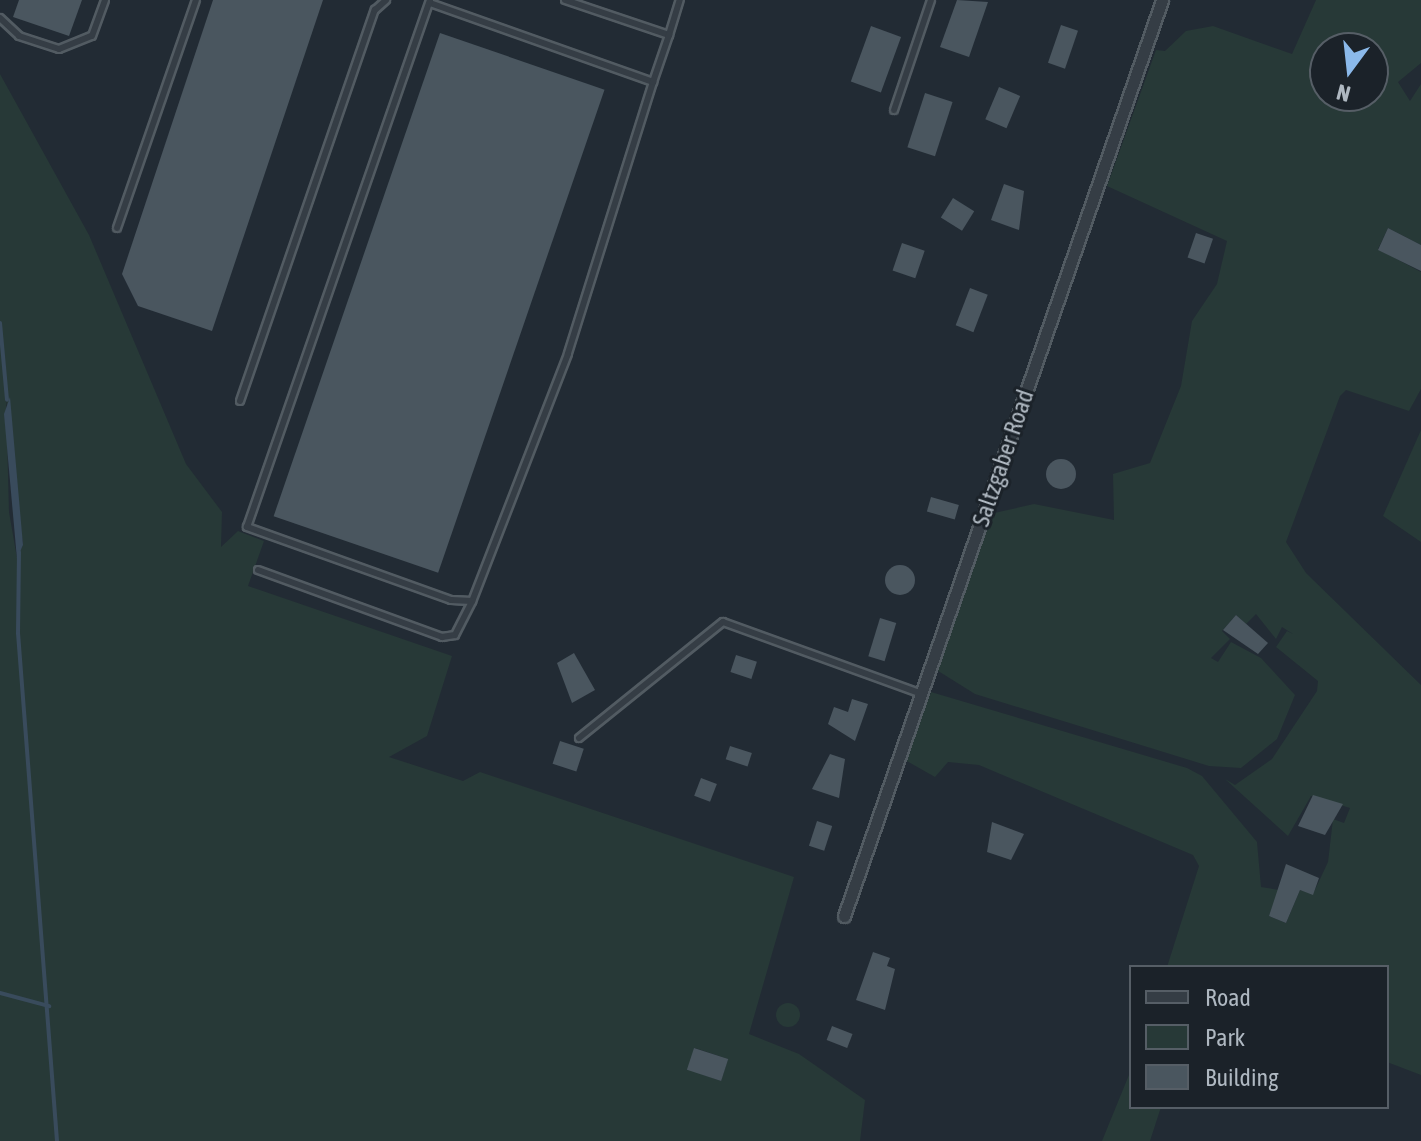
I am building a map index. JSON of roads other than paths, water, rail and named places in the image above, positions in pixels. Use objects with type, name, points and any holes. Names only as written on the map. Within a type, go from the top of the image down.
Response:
[{"type":"street","name":"Saltzgaber Road","points":[[844,916],[1162,0]]},
{"type":"lane","points":[[0,18],[19,36],[59,49],[92,36],[105,0]]},
{"type":"lane","points":[[117,228],[196,0]]},
{"type":"lane","points":[[240,401],[375,10],[386,0]]},
{"type":"lane","points":[[565,0],[669,35]]},
{"type":"lane","points":[[258,570],[442,637],[455,635],[472,601],[568,354],[680,0]]},
{"type":"lane","points":[[894,110],[931,0]]},
{"type":"lane","points":[[472,601],[451,600],[247,527],[430,1],[653,82]]},
{"type":"lane","points":[[579,738],[723,622],[922,694]]},
{"type":"water","points":[[10,397],[23,545],[17,559],[4,414]]},
{"type":"waterway","points":[[0,323],[7,400]]},
{"type":"waterway","points":[[19,552],[18,633],[57,1141]]},
{"type":"waterway","points":[[0,993],[49,1006]]}]
